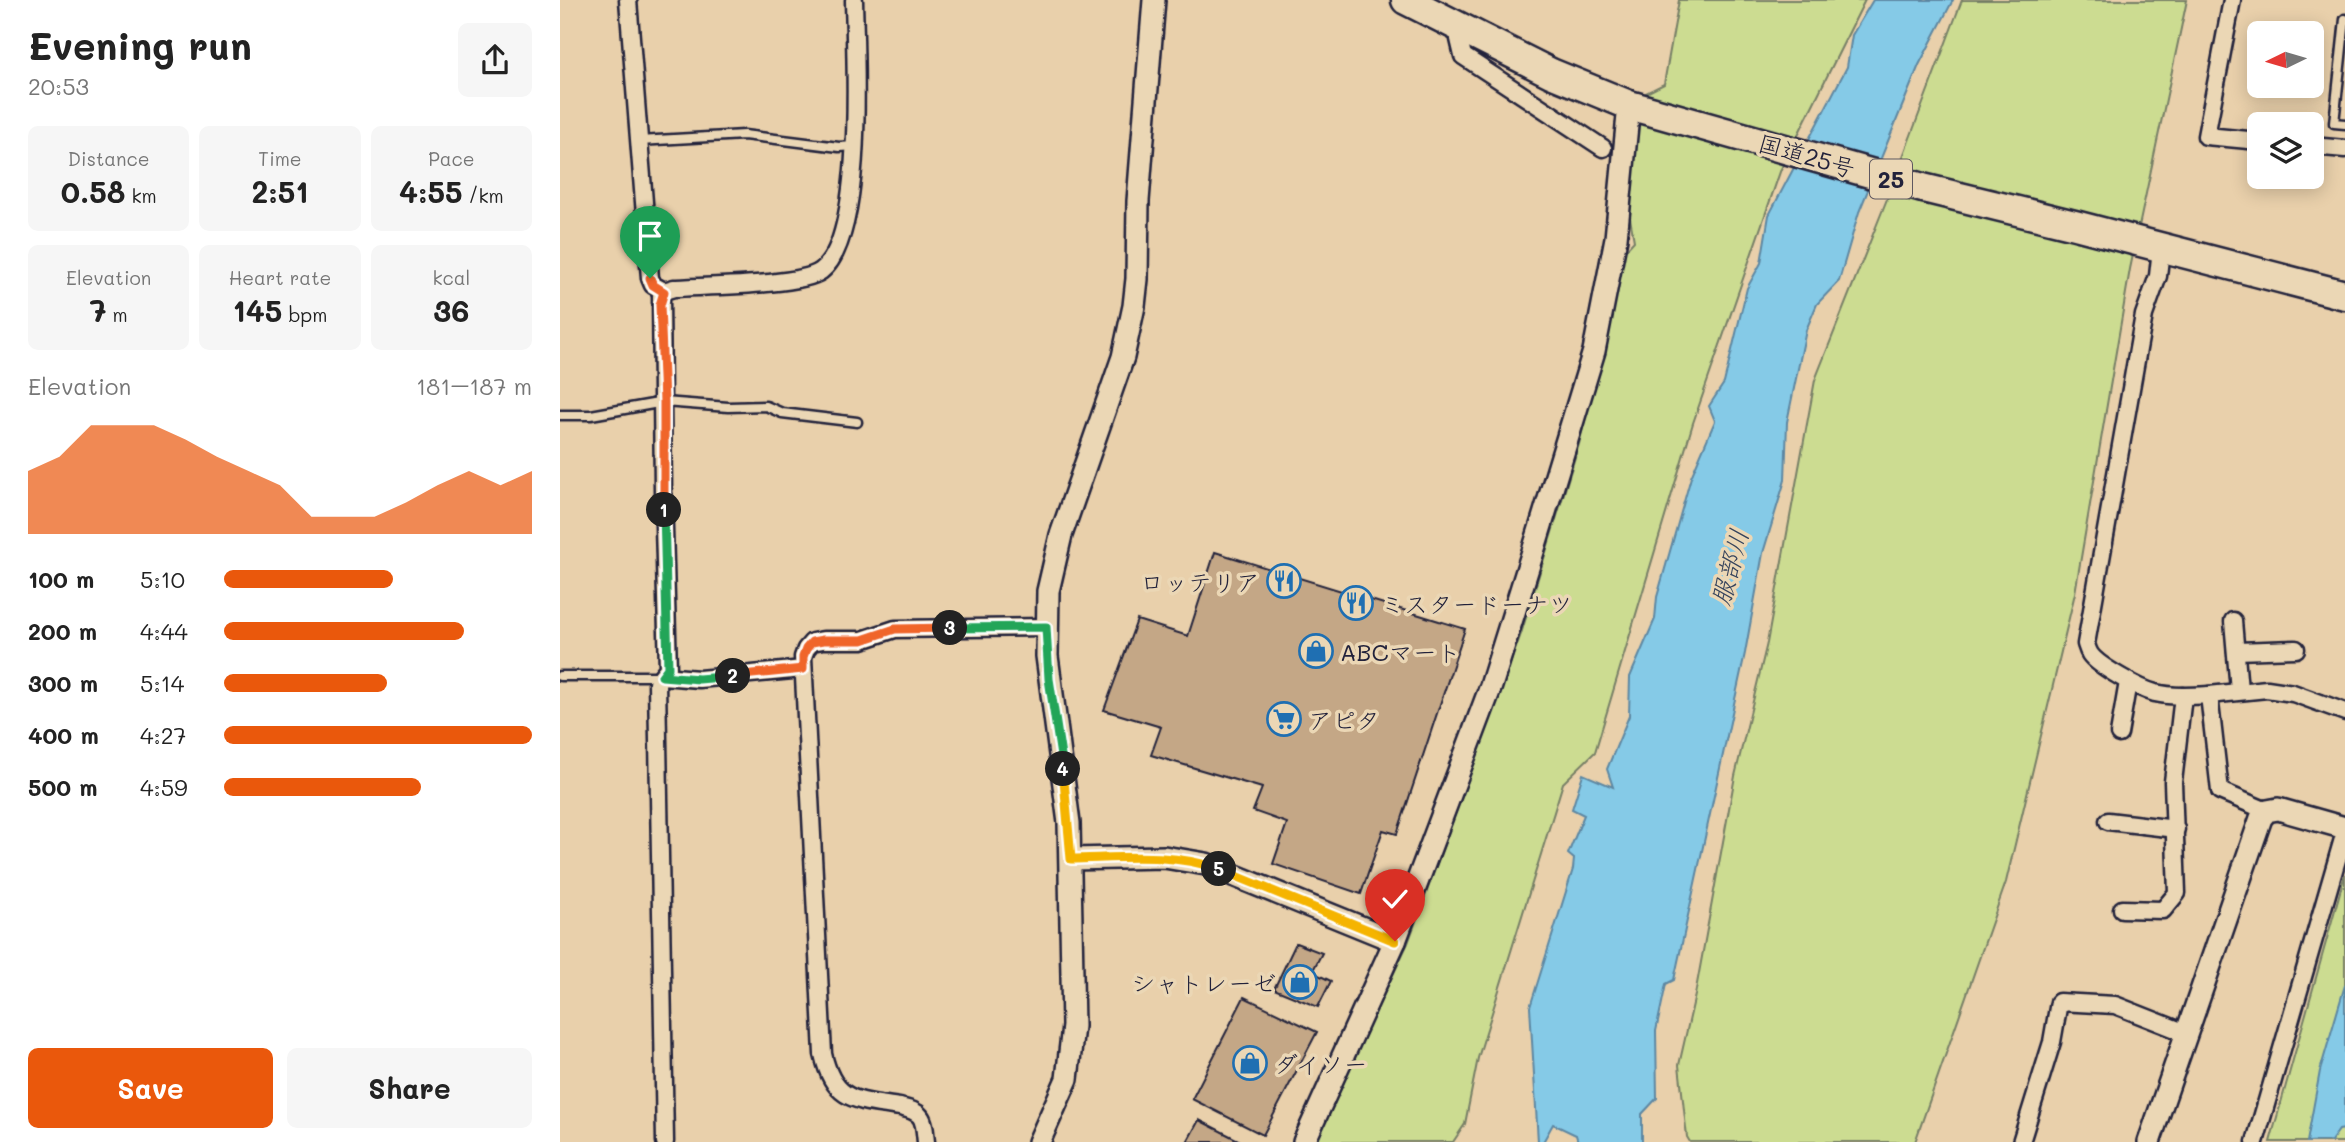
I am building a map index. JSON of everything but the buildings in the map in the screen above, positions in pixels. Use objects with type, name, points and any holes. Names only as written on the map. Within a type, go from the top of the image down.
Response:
[{"type":"highway","name":"国道25号","points":[[1406,0],[1551,74],[1629,105],[1923,188],[2345,295]]},
{"type":"street","points":[[628,0],[650,278],[653,285],[664,292]]},
{"type":"street","points":[[664,292],[674,288],[793,280],[821,271],[836,250],[841,237],[856,146],[854,0]]},
{"type":"street","points":[[1039,1142],[1066,1079],[1072,1044],[1071,859],[1065,788],[1049,679],[1046,627],[1048,591],[1055,558],[1117,377],[1134,306],[1138,201],[1154,0]]},
{"type":"street","points":[[2231,0],[2206,136],[2247,140]]},
{"type":"street","points":[[1462,27],[1459,39],[1463,56],[1603,148]]},
{"type":"street","points":[[1304,1142],[1395,941],[1491,686],[1586,382],[1616,238],[1629,105]]},
{"type":"street","points":[[2324,147],[2345,149]]},
{"type":"street","points":[[2157,248],[2158,276],[2144,316],[2086,644],[2090,654],[2128,682],[2154,693],[2183,696],[2267,689],[2292,693],[2345,712]]},
{"type":"street","points":[[664,292],[660,305],[668,668],[657,682],[665,1142]]},
{"type":"street","points":[[2233,621],[2239,690]]},
{"type":"street","points":[[926,1142],[923,1120],[918,1113],[848,1096],[835,1087],[827,1070],[823,1054],[803,657],[812,642],[862,640],[895,629],[1046,627]]},
{"type":"street","points":[[2235,651],[2296,649]]},
{"type":"street","points":[[662,676],[699,679],[803,669]]},
{"type":"street","points":[[2119,734],[2128,682]]},
{"type":"street","points":[[2209,695],[2220,791],[2267,811],[2278,809],[2345,830],[2255,1142]]},
{"type":"street","points":[[2122,909],[2162,910],[2177,893],[2173,782],[2183,696]]},
{"type":"street","points":[[2149,1142],[2261,818],[2267,811]]},
{"type":"street","points":[[2108,821],[2176,829]]},
{"type":"street","points":[[1071,859],[1164,857],[1206,864],[1395,941]]},
{"type":"street","points":[[2021,1142],[2052,1042],[2059,1002],[2115,1005],[2186,1033]]},
{"type":"lane","points":[[2345,19],[2334,123],[2345,124]]},
{"type":"lane","points":[[639,141],[744,135],[839,147],[856,146]]},
{"type":"lane","points":[[560,415],[590,415],[664,402],[728,407],[766,406],[782,413],[857,422]]},
{"type":"lane","points":[[560,677],[662,676]]},
{"type":"green space","points":[[1679,0],[1865,0],[1781,169],[1693,423],[1595,752],[1563,783],[1478,1058],[1465,1124],[1453,1142],[1314,1142],[1408,943],[1521,634],[1579,444],[1615,302],[1623,253],[1634,241],[1629,212],[1638,125],[1646,93],[1664,84]]},
{"type":"green space","points":[[1962,0],[2187,0],[2130,269],[2075,593],[2006,882],[1915,1142],[1690,1142],[1687,1137],[1679,1065],[1695,995],[1735,776],[1767,643],[1815,380]]},
{"type":"green space","points":[[2345,874],[2345,1142],[2270,1142]]},
{"type":"water","name":"服部川","points":[[1873,0],[1953,0],[1919,65],[1859,212],[1839,281],[1817,304],[1806,330],[1787,422],[1785,480],[1763,553],[1745,653],[1674,980],[1666,984],[1656,1031],[1657,1098],[1642,1114],[1642,1142],[1578,1142],[1576,1135],[1553,1124],[1543,1142],[1538,1142],[1530,1007],[1573,869],[1574,859],[1568,854],[1584,815],[1572,809],[1583,774],[1613,787],[1607,769],[1629,716],[1630,677],[1655,619],[1657,597],[1691,477],[1715,421],[1709,406],[1724,383],[1747,288],[1761,263],[1769,215],[1847,67],[1852,35]]},
{"type":"water","points":[[2345,985],[2345,1129],[2339,1130],[2331,1141],[2307,1142],[2320,1071]]},
{"type":"place","name":"ロッテリア","points":[[1284,581]]},
{"type":"place","name":"ミスタードーナツ","points":[[1356,603]]},
{"type":"place","name":"ABCマート","points":[[1316,651]]},
{"type":"place","name":"アピタ","points":[[1284,719]]},
{"type":"place","name":"シャトレーゼ","points":[[1300,982]]},
{"type":"place","name":"ダイソー","points":[[1250,1063]]},
{"type":"route","points":[[650,278],[653,285],[664,292],[660,305],[668,668],[662,676],[699,679],[803,669],[803,657],[812,642],[862,640],[895,629],[1046,627],[1049,679],[1065,788],[1071,859],[1164,857],[1206,864],[1395,941]]}]
